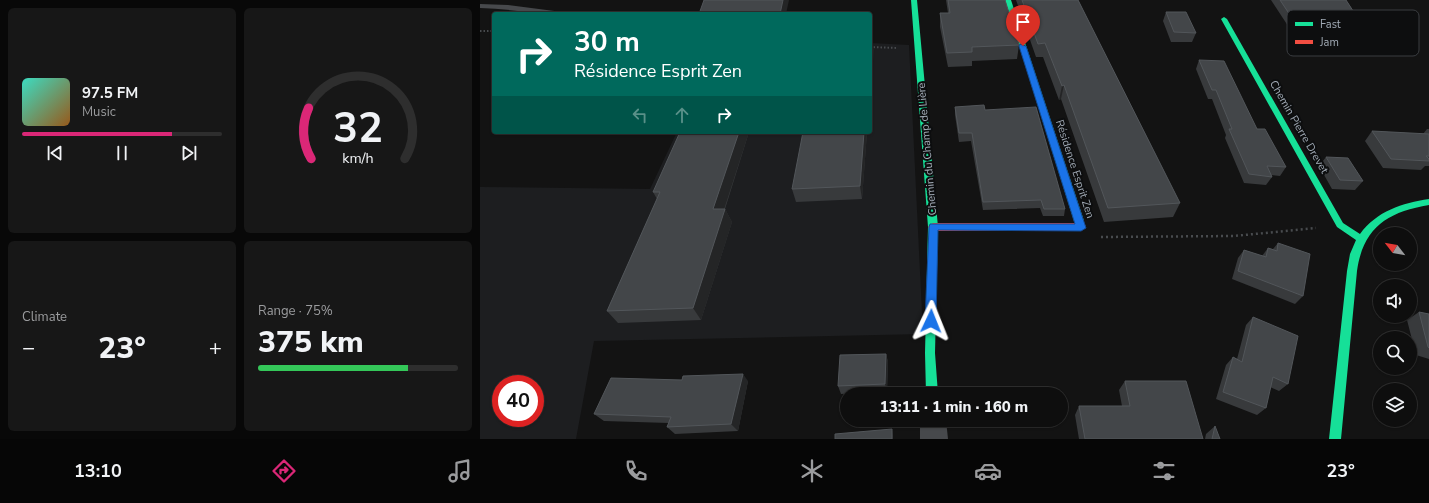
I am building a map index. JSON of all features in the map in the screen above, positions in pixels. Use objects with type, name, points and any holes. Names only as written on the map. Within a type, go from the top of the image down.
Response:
[{"type":"street","name":"Chemin du Champ de Lière","points":[[914,0],[933,227],[930,353],[932,387]]},
{"type":"street","name":"Résidence Esprit Zen","points":[[933,227],[1081,228],[1008,0]]},
{"type":"street","name":"Chemin Pierre Drevet","points":[[1224,19],[1340,225],[1361,239]]},
{"type":"street","points":[[1334,439],[1354,267],[1361,239],[1373,223],[1389,213],[1405,206],[1429,202]]},
{"type":"street","points":[[933,427],[934,439]]},
{"type":"lane","points":[[480,6],[508,7],[547,12]]},
{"type":"path","points":[[480,31],[492,31]]},
{"type":"path","points":[[872,47],[918,49]]},
{"type":"path","points":[[1081,228],[1096,237],[1234,236],[1340,225]]},
{"type":"shaded area","points":[[872,43],[909,45],[923,334],[594,341],[576,439],[480,439],[480,187],[650,189],[676,134],[872,134]]},
{"type":"building","points":[[704,0],[783,0],[780,12],[700,12]]},
{"type":"building","points":[[948,0],[1005,0],[1019,45],[972,47],[972,52],[947,53],[940,13],[950,13]]},
{"type":"building","points":[[1022,0],[1078,0],[1180,203],[1108,208],[1064,85],[1062,86],[1045,43],[1038,44]]},
{"type":"building","points":[[1280,0],[1346,0],[1352,10],[1287,10]]},
{"type":"building","points":[[1166,12],[1186,12],[1196,33],[1174,32]]},
{"type":"building","points":[[1199,60],[1224,61],[1257,129],[1265,129],[1286,167],[1267,166],[1272,177],[1249,174],[1229,129],[1232,129],[1216,90],[1212,90]]},
{"type":"building","points":[[984,105],[985,110],[1036,107],[1065,209],[1044,209],[1041,200],[983,202],[972,133],[959,133],[955,107]]},
{"type":"building","points":[[1372,131],[1429,134],[1429,156],[1426,156],[1429,161],[1391,159]]},
{"type":"building","points":[[679,134],[738,134],[713,209],[725,209],[693,308],[607,311],[660,192],[653,192]]},
{"type":"building","points":[[803,134],[864,134],[860,186],[792,189]]},
{"type":"building","points":[[1326,157],[1348,158],[1363,181],[1340,180]]},
{"type":"building","points":[[1278,243],[1310,254],[1303,296],[1238,271],[1244,250],[1266,257],[1268,248],[1277,251]]},
{"type":"building","points":[[1419,312],[1429,314],[1429,348],[1428,347]]},
{"type":"building","points":[[1253,317],[1298,336],[1288,384],[1273,377],[1266,408],[1223,392],[1233,357],[1242,362]]},
{"type":"building","points":[[886,354],[885,384],[838,386],[840,355]]},
{"type":"building","points":[[743,374],[731,424],[667,427],[671,417],[594,414],[611,378],[682,380],[683,376]]},
{"type":"building","points":[[1125,381],[1186,381],[1203,439],[1085,439],[1079,406],[1130,406]]},
{"type":"building","points":[[1215,426],[1220,439],[1212,439]]},
{"type":"building","points":[[892,429],[892,439],[835,439],[835,434]]},
{"type":"traffic: fast","points":[[914,0],[933,227],[930,353],[932,387]]},
{"type":"traffic: fast","points":[[1008,0],[1079,221]]},
{"type":"traffic: fast","points":[[1224,19],[1340,225],[1361,239]]},
{"type":"traffic: fast","points":[[1335,439],[1353,262],[1358,246],[1368,230],[1391,212],[1419,203],[1429,202]]},
{"type":"traffic: jam","points":[[933,227],[1081,227],[1079,221]]},
{"type":"route","points":[[931,321],[933,227],[1081,228],[1023,46]]}]
